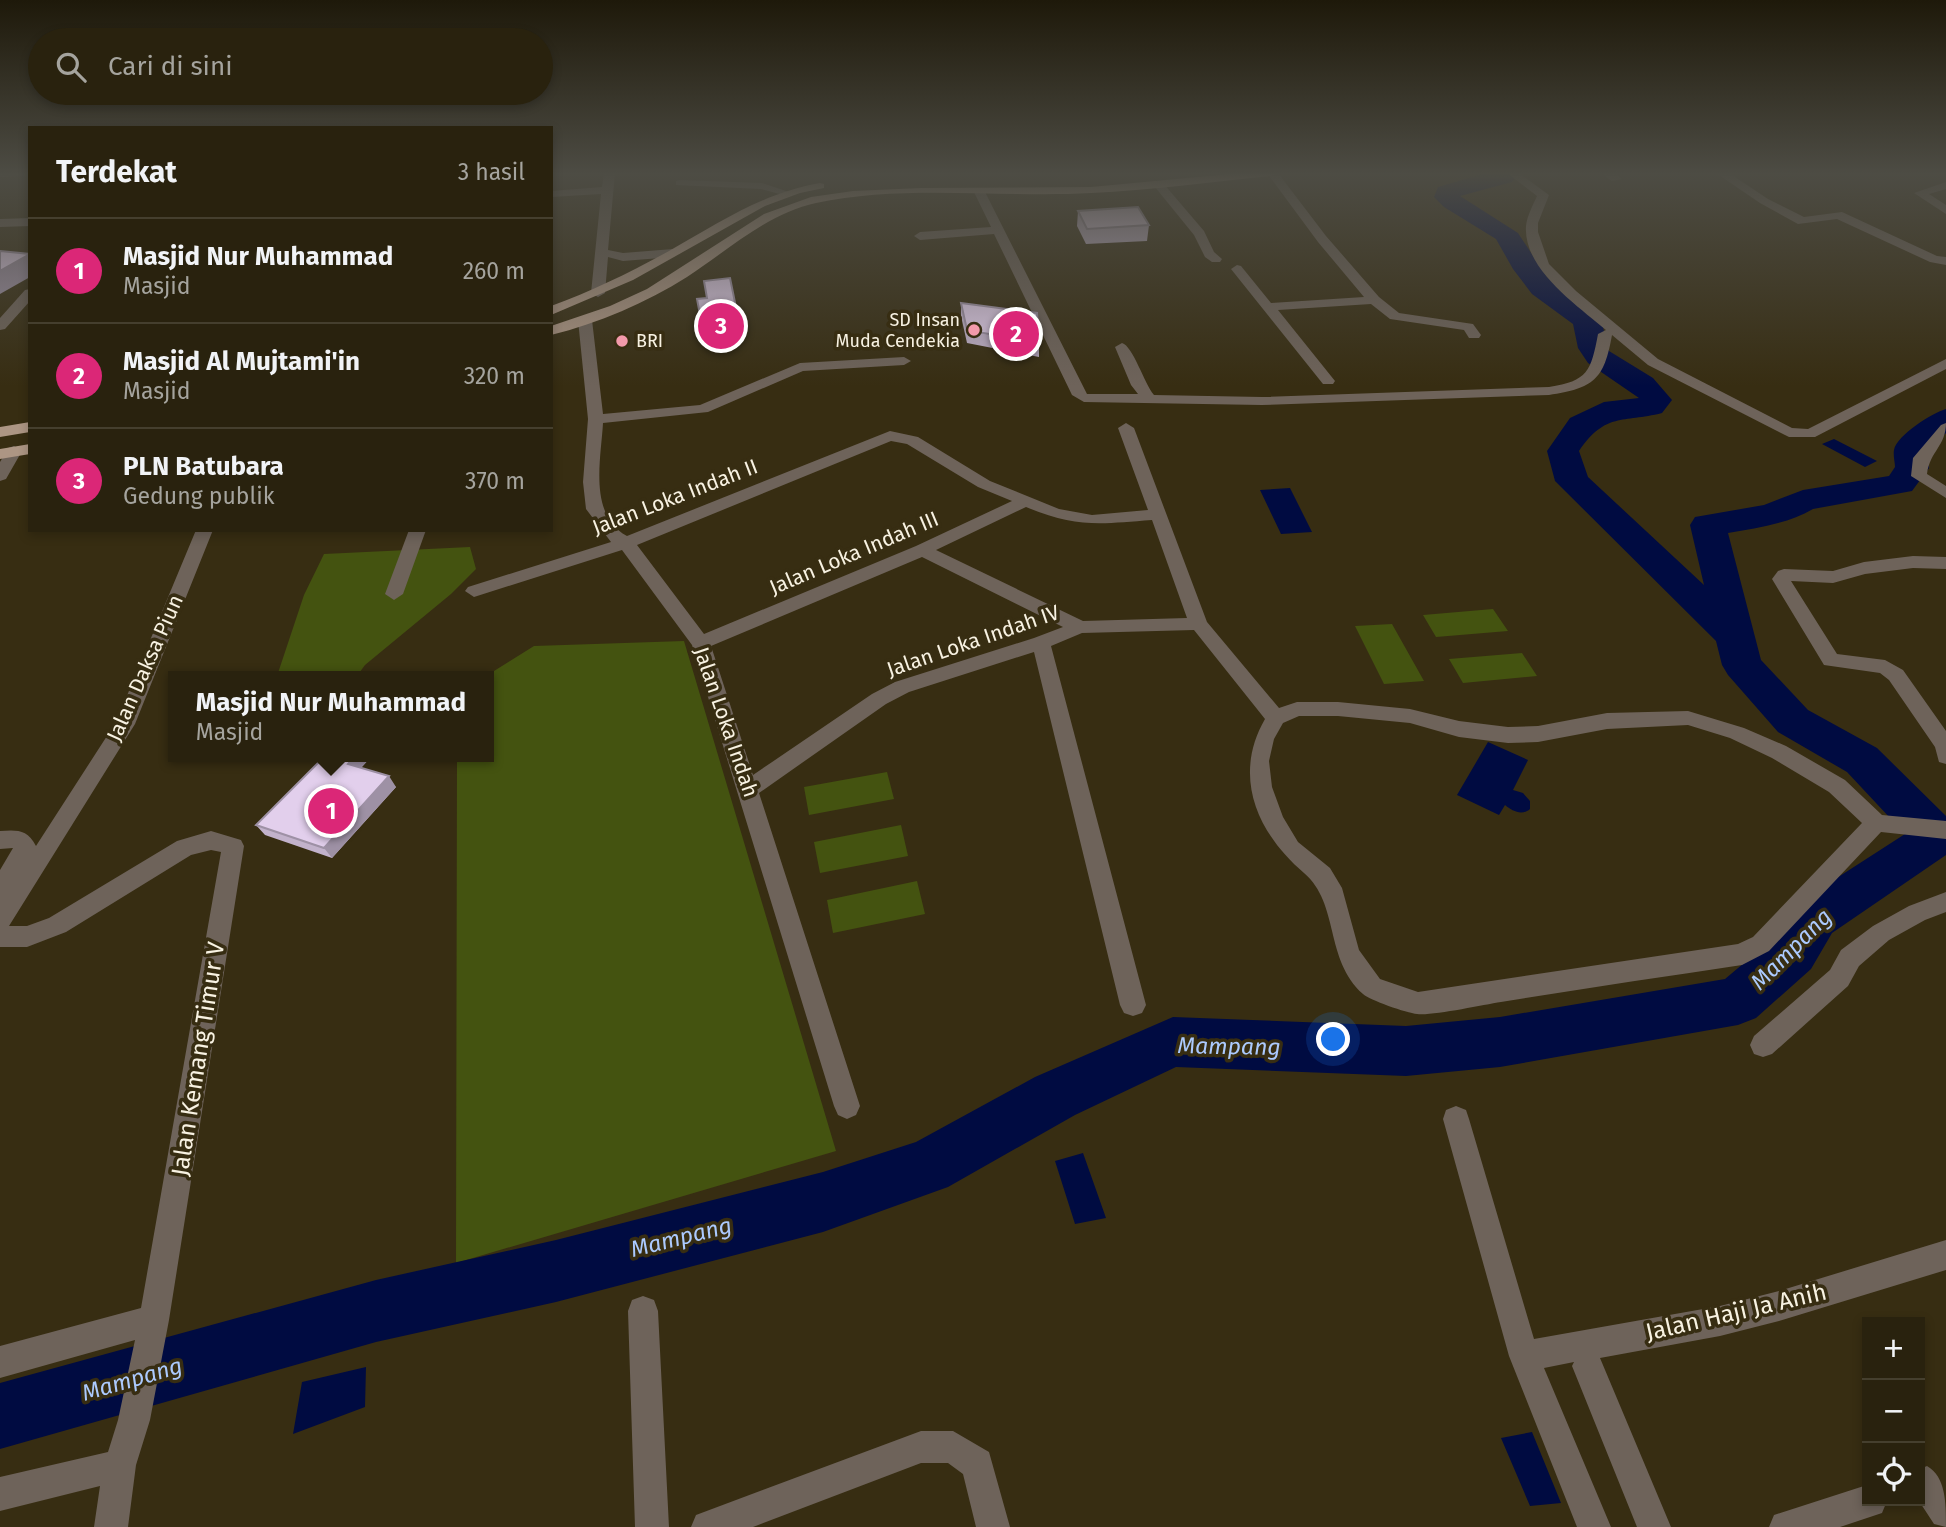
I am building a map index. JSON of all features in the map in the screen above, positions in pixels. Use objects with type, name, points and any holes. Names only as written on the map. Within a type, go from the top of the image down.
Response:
[{"type":"main road","points":[[553,310],[598,293],[687,244]]},
{"type":"main road","points":[[553,330],[627,303],[681,275],[727,244]]},
{"type":"main road","points":[[0,432],[28,427]]},
{"type":"street","points":[[598,293],[602,244]]},
{"type":"street","points":[[1005,244],[1079,395],[1092,399],[1262,401],[1567,388],[1588,381],[1598,369],[1605,334]]},
{"type":"street","points":[[1205,244],[1209,254],[1216,259]]},
{"type":"street","points":[[1326,244],[1374,300],[1395,316],[1468,327],[1474,335]]},
{"type":"street","points":[[1536,244],[1543,265],[1571,294],[1653,362],[1789,432],[1810,434],[1946,363]]},
{"type":"street","points":[[1899,244],[1934,259],[1946,261]]},
{"type":"street","points":[[1903,245],[1909,244]]},
{"type":"street","points":[[601,252],[624,257],[673,253]]},
{"type":"street","points":[[1237,269],[1328,381]]},
{"type":"street","points":[[0,326],[23,300]]},
{"type":"street","points":[[1269,307],[1374,300]]},
{"type":"street","name":"Jalan Loka Indah","points":[[585,320],[596,419],[591,482],[594,509],[615,537],[626,543],[701,643],[848,1106]]},
{"type":"street","points":[[1122,347],[1138,385],[1149,398]]},
{"type":"street","points":[[596,419],[703,408],[800,367],[904,361]]},
{"type":"street","points":[[1126,428],[1199,624],[1276,718]]},
{"type":"street","points":[[1946,428],[1921,458],[1919,476],[1946,493]]},
{"type":"street","name":"Jalan Loka Indah II","points":[[474,591],[626,543],[890,436],[912,440],[963,473],[1024,502]]},
{"type":"street","points":[[0,476],[15,451]]},
{"type":"street","points":[[1024,502],[1081,520],[1157,514]]},
{"type":"street","name":"Jalan Loka Indah III","points":[[701,643],[922,550],[1024,502]]},
{"type":"street","name":"Jalan Daksa Piun","points":[[0,921],[125,724],[204,532]]},
{"type":"street","points":[[394,594],[417,532]]},
{"type":"street","points":[[922,550],[1080,627]]},
{"type":"street","points":[[1946,563],[1913,562],[1864,568],[1833,578],[1784,575],[1781,579],[1830,660],[1885,667],[1895,675],[1945,746],[1946,757]]},
{"type":"street","name":"Jalan Loka Indah IV","points":[[748,789],[879,699],[902,687],[1041,643],[1080,627],[1199,624]]},
{"type":"street","points":[[1041,643],[1133,1005]]},
{"type":"street","points":[[1876,823],[1761,944],[1742,954],[1418,1003],[1372,987],[1348,954],[1334,895],[1322,875],[1290,848],[1273,820],[1261,786],[1259,761],[1264,739],[1276,718],[1297,709],[1338,709],[1410,716],[1459,729],[1508,735],[1538,734],[1607,721],[1688,718],[1737,733],[1779,752],[1837,786],[1876,823],[1946,830]]},
{"type":"street","points":[[0,840],[18,839],[25,847],[0,891]]},
{"type":"street","name":"Jalan Kemang Timur V","points":[[0,937],[23,939],[39,934],[163,859],[199,842],[215,839],[233,846],[154,1320],[134,1420],[120,1465],[111,1527]]},
{"type":"street","points":[[1763,1045],[1839,978],[1850,958],[1881,933],[1917,913],[1946,902]]},
{"type":"street","points":[[1456,1119],[1524,1356],[1594,1527]]},
{"type":"street","name":"Jalan Haji Ja Anih","points":[[1524,1356],[1720,1321],[1779,1306],[1946,1255]]},
{"type":"street","points":[[643,1311],[652,1527]]},
{"type":"street","points":[[0,1362],[154,1320]]},
{"type":"street","points":[[1588,1366],[1654,1527]]},
{"type":"street","points":[[708,1527],[921,1447],[953,1447],[976,1464],[993,1527]]},
{"type":"street","points":[[0,1493],[120,1465]]},
{"type":"street","points":[[1931,1482],[1946,1512]]},
{"type":"street","points":[[1786,1527],[1862,1503]]},
{"type":"green space","points":[[470,547],[476,569],[451,594],[361,671],[279,671],[304,595],[324,554]]},
{"type":"green space","points":[[1493,609],[1508,631],[1436,637],[1423,615]]},
{"type":"green space","points":[[1392,624],[1424,681],[1384,684],[1355,626]]},
{"type":"green space","points":[[684,641],[836,1151],[456,1263],[457,762],[494,762],[494,671],[534,646]]},
{"type":"green space","points":[[1522,653],[1537,676],[1463,683],[1449,659]]},
{"type":"green space","points":[[887,772],[894,799],[809,815],[804,787]]},
{"type":"green space","points":[[901,825],[908,856],[820,873],[814,842]]},
{"type":"green space","points":[[917,881],[925,914],[833,933],[827,900]]},
{"type":"shaded area","points":[[1834,439],[1877,461],[1865,467],[1822,444]]},
{"type":"shaded area","points":[[1290,488],[1312,532],[1281,534],[1260,490]]},
{"type":"shaded area","points":[[1488,742],[1528,760],[1513,790],[1523,793],[1530,801],[1530,809],[1527,811],[1517,812],[1505,805],[1499,815],[1457,795]]},
{"type":"shaded area","points":[[1083,1153],[1106,1218],[1075,1224],[1055,1161]]},
{"type":"shaded area","points":[[366,1367],[365,1407],[293,1434],[302,1382]]},
{"type":"shaded area","points":[[1532,1432],[1561,1503],[1530,1506],[1501,1438]]},
{"type":"building","points":[[0,251],[28,254],[28,255],[0,271]]},
{"type":"building","points":[[730,278],[741,332],[704,336],[697,299],[707,298],[704,281]]},
{"type":"building","points":[[961,303],[1037,313],[1039,343],[967,330]]},
{"type":"building","points":[[319,762],[350,762],[348,764],[389,776],[324,848],[256,825]]},
{"type":"waterway","points":[[1513,244],[1523,265],[1538,283],[1551,296],[1583,318],[1598,357],[1613,369],[1642,384],[1656,400],[1651,406],[1615,409],[1581,425],[1563,451],[1572,481],[1735,636]]},
{"type":"waterway","name":"Mampang","points":[[1735,636],[1708,525],[1767,515],[1788,509],[1803,500],[1900,484],[1912,468],[1910,450],[1939,422],[1946,419]]},
{"type":"waterway","name":"Mampang","points":[[0,1416],[376,1311],[556,1271],[823,1202],[928,1167],[1055,1096],[1173,1042],[1406,1051],[1500,1042],[1738,1001],[1793,953],[1815,918],[1914,854],[1936,836],[1862,760],[1793,721],[1742,665],[1735,636]]},
{"type":"place","name":"PLN Batubara","points":[[721,326]]},
{"type":"place","name":"SD Insan Muda Cendekia","points":[[974,330]]},
{"type":"place","name":"Masjid Al Mujtami'in","points":[[1016,334]]},
{"type":"place","name":"BRI","points":[[622,341]]},
{"type":"place","name":"Masjid Nur Muhammad","points":[[331,811]]}]
